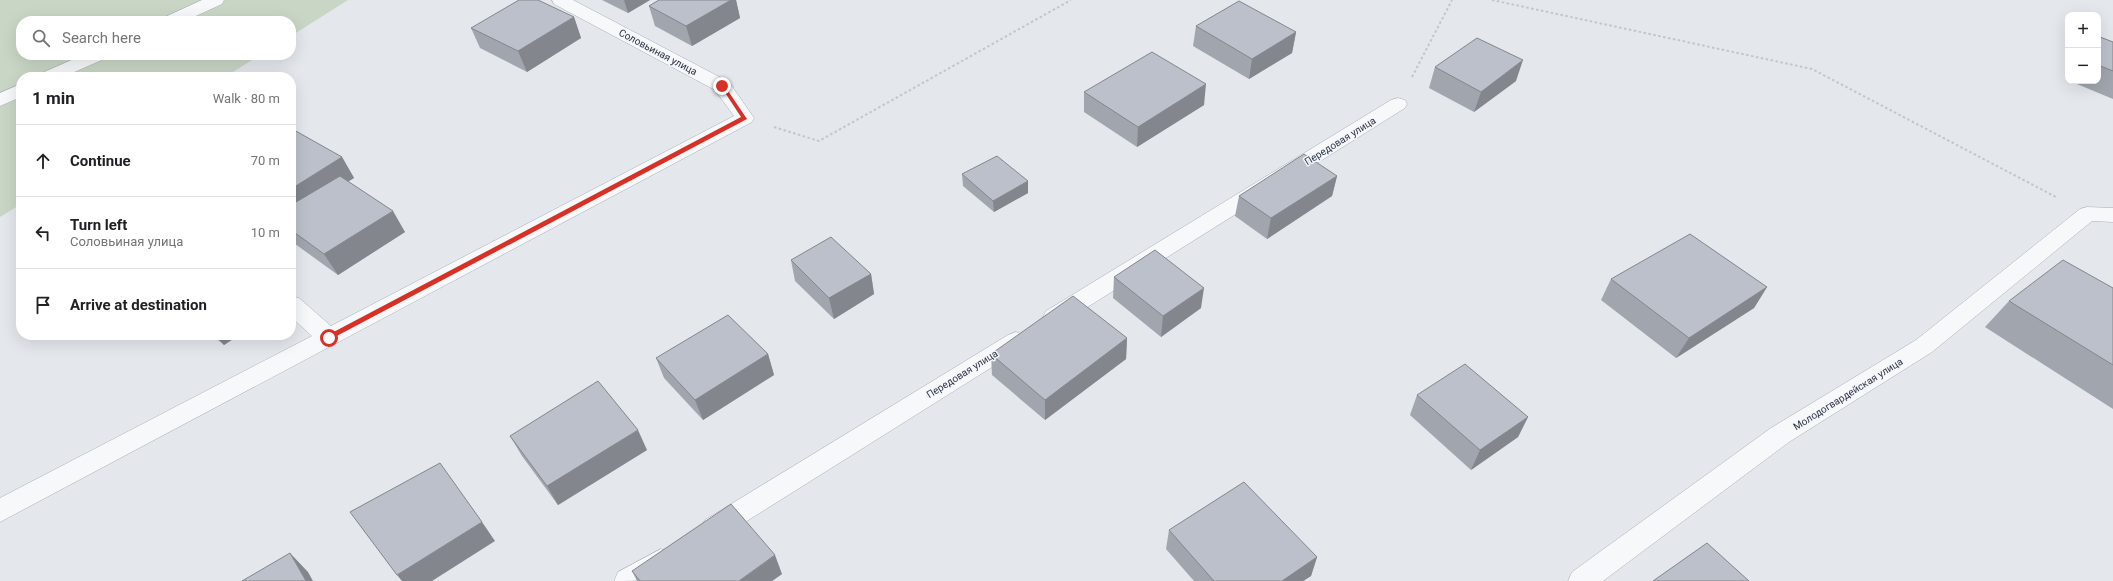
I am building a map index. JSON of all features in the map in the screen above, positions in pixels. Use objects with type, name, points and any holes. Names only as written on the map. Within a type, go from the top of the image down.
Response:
[{"type":"street","points":[[182,16],[216,0]]},
{"type":"street","name":"Соловьиная улица","points":[[560,0],[722,86],[745,118]]},
{"type":"street","points":[[59,72],[87,60]]},
{"type":"street","points":[[0,100],[16,92]]},
{"type":"street","name":"Передовая улица","points":[[696,539],[1398,104]]},
{"type":"street","points":[[0,511],[745,118]]},
{"type":"street","points":[[2088,214],[2113,215]]},
{"type":"street","name":"Молодогвардейская улица","points":[[1582,581],[1780,436],[1924,346],[2088,214]]},
{"type":"street","points":[[296,308],[329,338]]},
{"type":"street","points":[[628,581],[675,552]]},
{"type":"path","points":[[745,118],[819,141],[1071,0]]},
{"type":"path","points":[[1398,104],[1452,0]]},
{"type":"path","points":[[1492,0],[1812,68],[2088,214]]},
{"type":"green space","points":[[0,0],[348,0],[296,33],[296,16],[16,16],[16,60],[252,60],[233,72],[16,72],[16,207],[0,217]]},
{"type":"building","points":[[519,0],[538,0],[574,17],[518,51],[471,28]]},
{"type":"building","points":[[659,0],[731,0],[686,26],[649,6]]},
{"type":"building","points":[[1239,1],[1296,32],[1252,59],[1196,26]]},
{"type":"building","points":[[2101,37],[2113,42],[2113,71],[2101,66]]},
{"type":"building","points":[[1477,38],[1523,60],[1481,92],[1435,67]]},
{"type":"building","points":[[1152,52],[1206,84],[1138,127],[1084,92]]},
{"type":"building","points":[[296,131],[342,157],[296,186]]},
{"type":"building","points":[[1304,154],[1337,176],[1271,218],[1239,196]]},
{"type":"building","points":[[997,156],[1028,181],[993,201],[962,174]]},
{"type":"building","points":[[340,176],[393,211],[324,254],[296,234],[296,202]]},
{"type":"building","points":[[1690,234],[1767,287],[1689,338],[1611,279]]},
{"type":"building","points":[[831,237],[871,274],[829,298],[791,260]]},
{"type":"building","points":[[1155,250],[1204,288],[1163,316],[1114,277]]},
{"type":"building","points":[[2063,260],[2113,288],[2113,365],[2009,301]]},
{"type":"building","points":[[1073,296],[1127,338],[1045,400],[991,354]]},
{"type":"building","points":[[728,315],[768,354],[695,400],[656,358]]},
{"type":"building","points":[[1465,364],[1528,417],[1480,450],[1417,395]]},
{"type":"building","points":[[598,381],[638,430],[547,486],[510,436]]},
{"type":"building","points":[[440,463],[482,522],[397,575],[350,512]]},
{"type":"building","points":[[1244,482],[1317,557],[1282,581],[1214,581],[1169,530]]},
{"type":"building","points":[[731,504],[775,555],[739,581],[640,581],[632,571]]},
{"type":"building","points":[[1707,543],[1749,581],[1653,581]]},
{"type":"building","points":[[290,553],[306,581],[242,581]]},
{"type":"route","points":[[329,338],[745,118],[722,86]]}]
